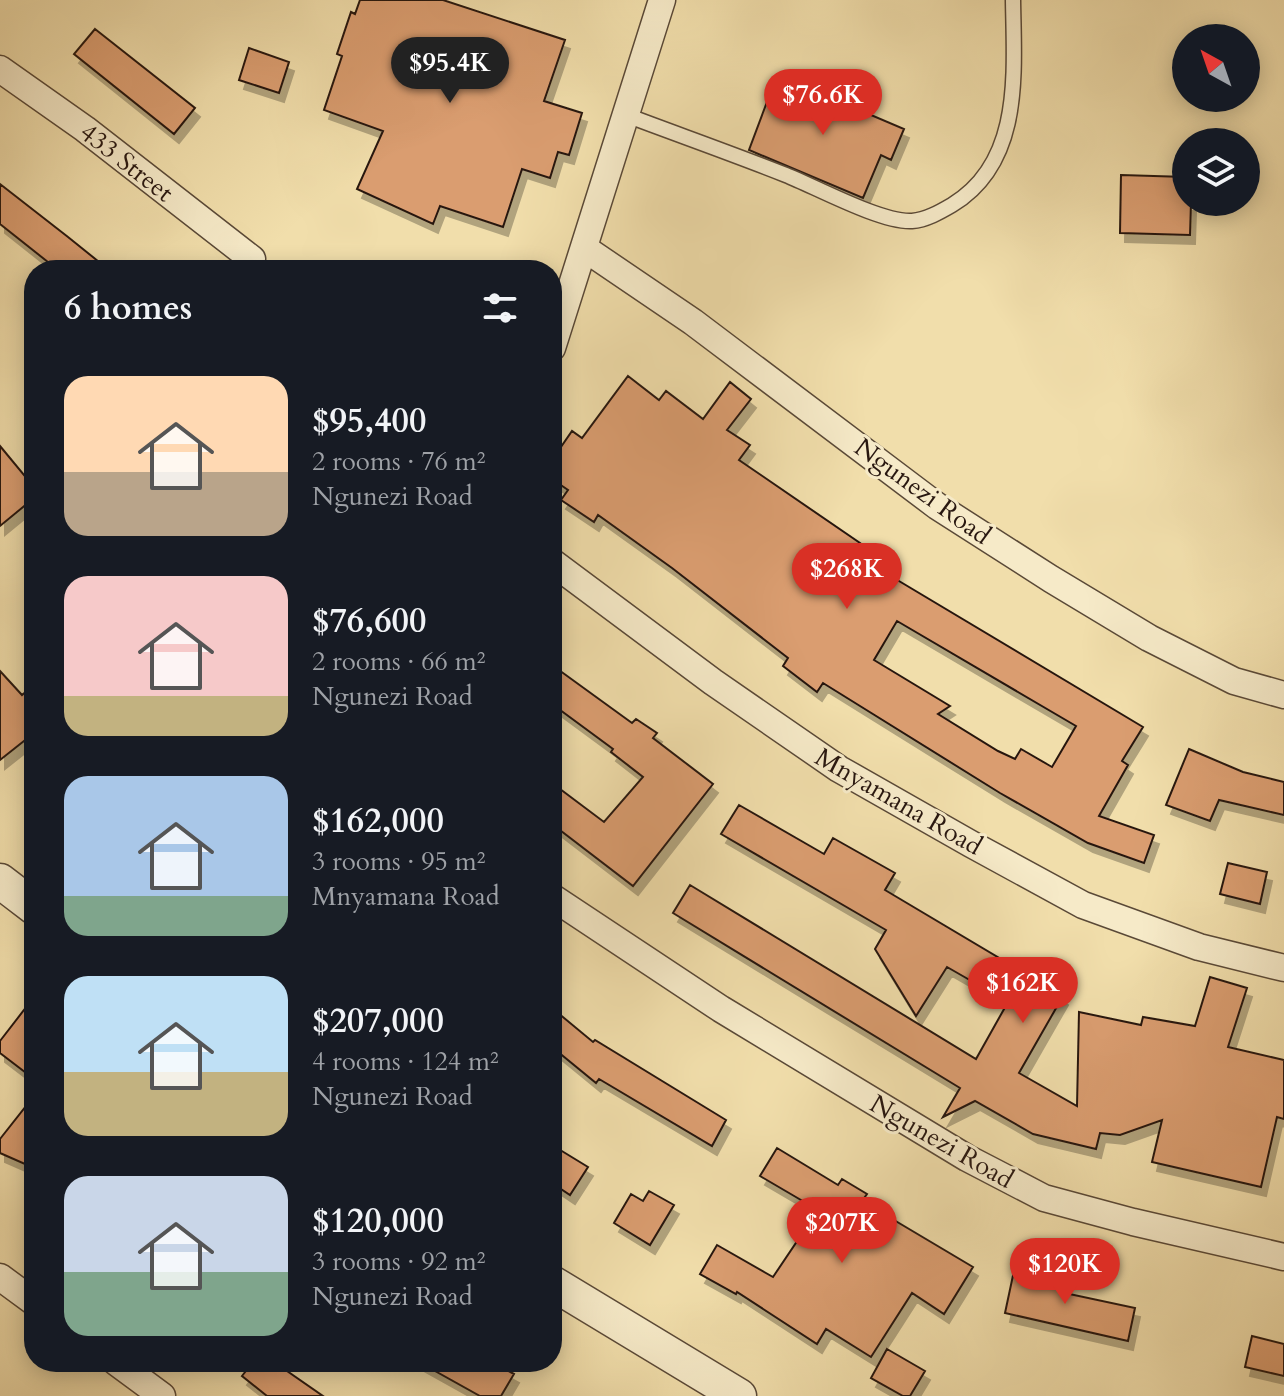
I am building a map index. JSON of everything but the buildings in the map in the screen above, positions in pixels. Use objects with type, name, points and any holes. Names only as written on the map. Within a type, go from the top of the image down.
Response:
[{"type":"street","points":[[562,317],[662,0]]},
{"type":"street","name":"433 Street","points":[[0,69],[85,129],[252,259]]},
{"type":"street","name":"Ngunezi Road","points":[[584,248],[693,322],[937,506],[1038,571],[1149,638],[1234,681],[1284,695]]},
{"type":"street","name":"Mnyamana Road","points":[[562,569],[713,682],[839,769],[971,844],[1083,905],[1199,947],[1284,968]]},
{"type":"street","points":[[0,881],[24,899]]},
{"type":"street","name":"Ngunezi Road","points":[[562,904],[734,1017],[967,1158],[1044,1198],[1284,1257]]},
{"type":"street","points":[[0,1277],[24,1295]]},
{"type":"street","points":[[562,1289],[739,1396]]},
{"type":"street","points":[[130,1372],[162,1396]]},
{"type":"lane","points":[[626,115],[881,215],[912,221],[939,213],[961,200],[980,182],[996,160],[1007,129],[1013,91],[1013,0]]}]
